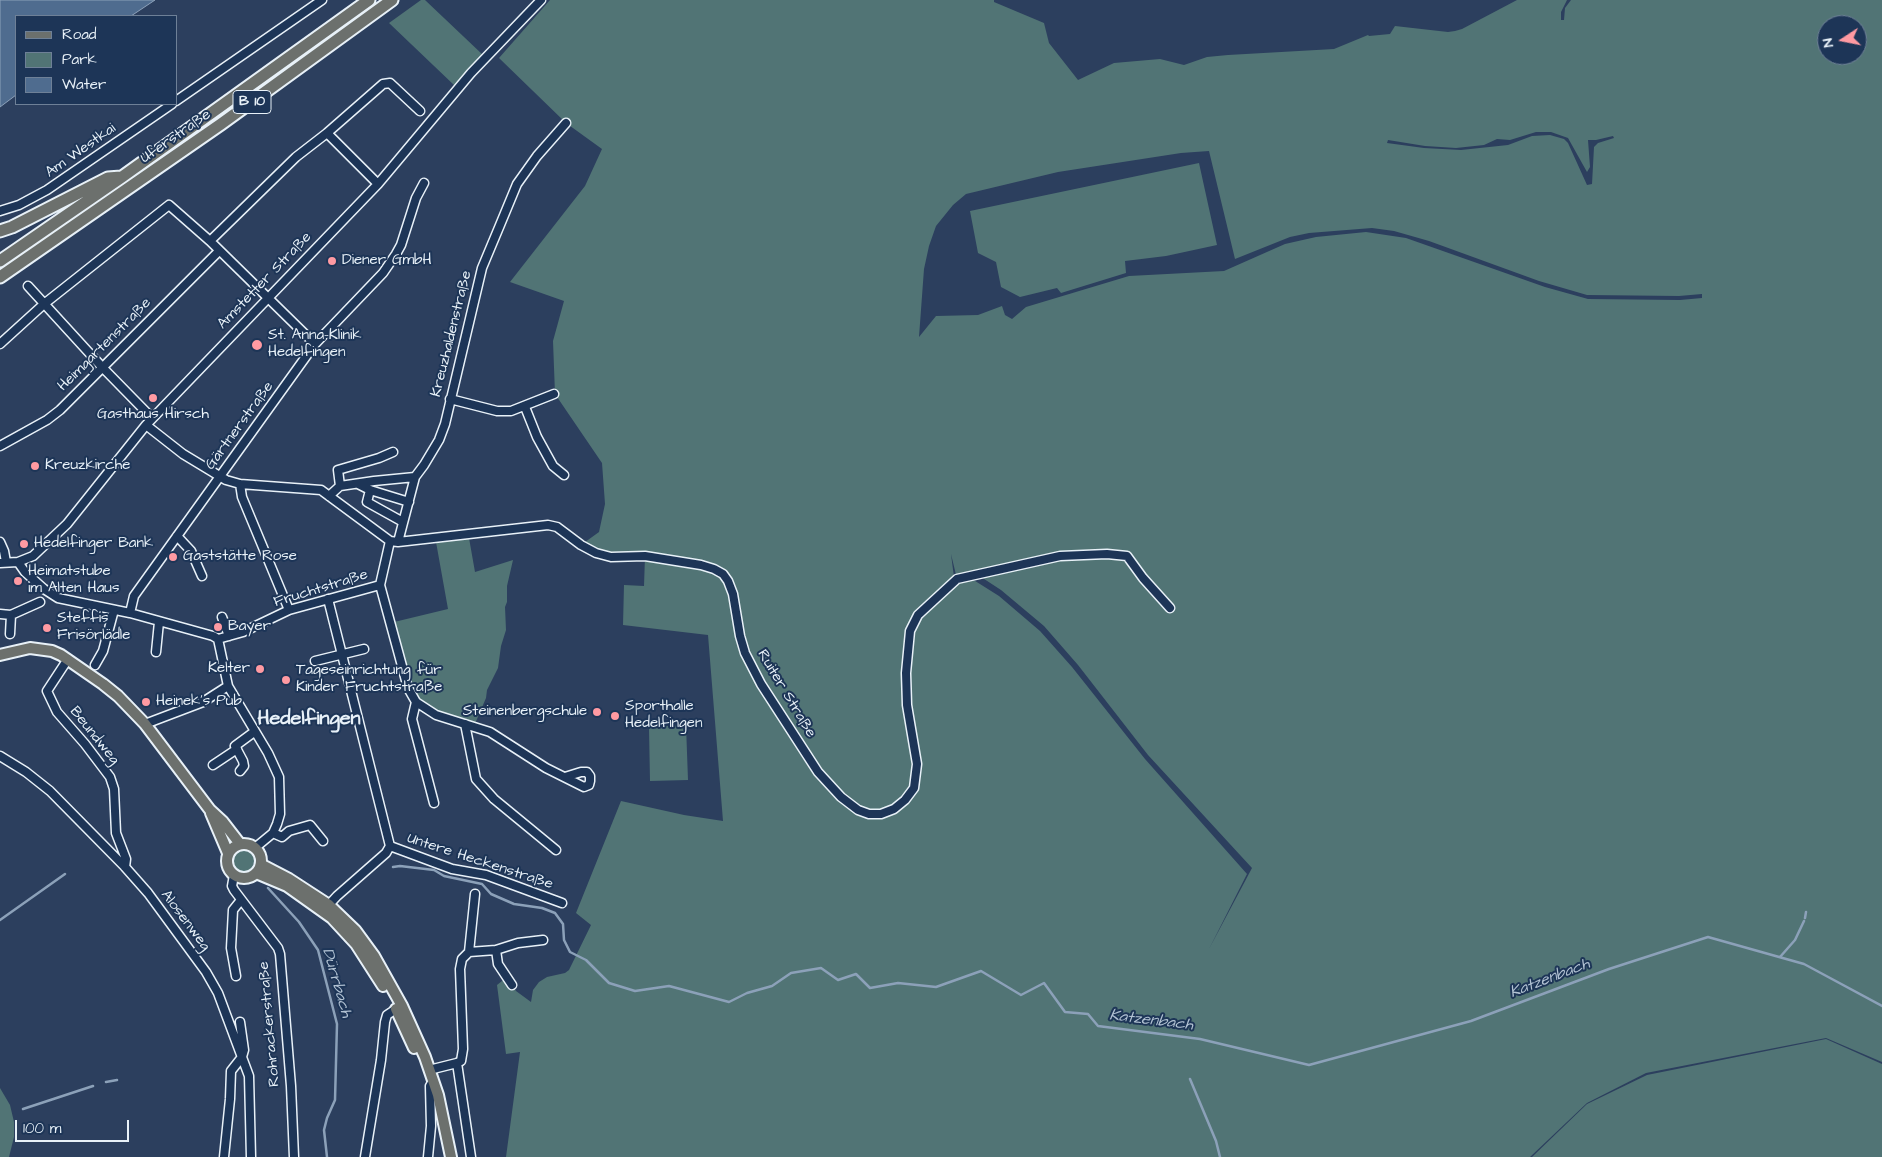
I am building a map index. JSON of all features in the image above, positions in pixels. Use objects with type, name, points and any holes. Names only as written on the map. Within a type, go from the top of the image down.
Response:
[{"type":"highway","name":"Uferstraße","points":[[0,261],[122,177],[369,0]]},
{"type":"highway","name":"Uferstraße","points":[[0,277],[213,130],[392,0]]},
{"type":"highway","name":"B 10","points":[[0,231],[12,227],[108,178],[122,177]]},
{"type":"main road","points":[[0,655],[36,648],[52,651],[68,659],[118,696],[145,724],[210,810],[223,822],[240,844]]},
{"type":"main road","points":[[210,810],[228,853]]},
{"type":"main road","points":[[240,844],[256,847],[260,854],[259,869],[242,878],[234,875],[226,865],[231,848],[240,844]]},
{"type":"main road","points":[[259,869],[326,908],[356,944],[399,1007],[419,1059],[429,1070],[438,1095],[451,1157]]},
{"type":"street","points":[[178,100],[322,0]]},
{"type":"street","name":"Amstetter Straße","points":[[18,562],[32,556],[67,524],[152,418],[378,184],[471,73],[541,0]]},
{"type":"street","points":[[210,241],[279,172],[383,84],[390,83],[420,111]]},
{"type":"street","name":"Am Westkai","points":[[0,212],[19,205],[47,190],[171,105]]},
{"type":"street","name":"Kreuzhaldenstraße","points":[[409,502],[415,477],[439,440],[482,268],[517,184],[537,156],[566,123]]},
{"type":"street","points":[[327,133],[378,184]]},
{"type":"street","name":"Gärtnerstraße","points":[[130,613],[134,596],[315,344],[382,273],[396,254],[401,246],[416,198],[424,183]]},
{"type":"street","points":[[0,344],[44,304],[169,205],[210,241],[315,344]]},
{"type":"street","name":"Heimgartenstraße","points":[[0,446],[53,415],[103,368],[219,251]]},
{"type":"street","points":[[28,286],[152,418]]},
{"type":"street","points":[[450,399],[497,411],[511,411],[554,394]]},
{"type":"street","points":[[524,407],[537,437],[553,466],[564,475]]},
{"type":"street","points":[[146,425],[183,454],[220,476],[240,484],[320,490],[394,542]]},
{"type":"street","points":[[340,486],[338,470],[393,452]]},
{"type":"street","points":[[329,496],[340,486],[415,477]]},
{"type":"street","points":[[240,484],[242,497],[289,610]]},
{"type":"street","points":[[358,484],[370,490],[409,502]]},
{"type":"street","points":[[370,490],[367,502],[403,522]]},
{"type":"street","name":"Fruchtstraße","points":[[218,639],[243,632],[289,610],[380,585],[409,502]]},
{"type":"street","name":"Ruiter Straße","points":[[394,542],[548,525],[557,527],[581,545],[596,553],[611,557],[645,556],[701,565],[714,569],[728,581],[734,594],[740,636],[745,653],[761,684],[818,772],[841,797],[858,810],[868,814],[881,814],[894,809],[906,800],[914,788],[917,764],[907,705],[906,673],[910,631],[918,615],[957,580],[1060,556],[1107,554],[1127,556],[1143,578],[1170,608]]},
{"type":"street","points":[[177,536],[191,551],[202,576]]},
{"type":"street","points":[[0,542],[4,551],[3,563],[18,562],[25,572],[44,589],[58,598],[130,613],[218,639],[228,686],[268,753],[278,777],[280,814],[273,833],[256,847]]},
{"type":"street","points":[[380,585],[408,688],[416,702],[436,715],[490,732],[546,768],[565,777]]},
{"type":"street","name":"Untere Heckenstraße","points":[[326,908],[386,853],[390,846],[328,598]]},
{"type":"street","points":[[0,614],[11,615],[40,602]]},
{"type":"street","points":[[95,666],[103,651],[114,610]]},
{"type":"street","points":[[10,634],[11,615]]},
{"type":"street","points":[[222,617],[229,636]]},
{"type":"street","points":[[156,652],[159,622]]},
{"type":"street","points":[[315,661],[364,649]]},
{"type":"street","name":"Beundweg","points":[[68,659],[47,691],[56,712],[85,744],[110,777],[114,789],[116,833],[126,859],[125,867]]},
{"type":"street","points":[[145,724],[202,702],[228,686]]},
{"type":"street","points":[[416,702],[412,719],[434,803]]},
{"type":"street","points":[[465,724],[476,779],[494,799],[556,850]]},
{"type":"street","points":[[240,771],[244,766],[243,761],[235,746],[254,732]]},
{"type":"street","points":[[213,765],[237,749]]},
{"type":"street","name":"Alosenweg","points":[[0,756],[26,772],[50,791],[125,867],[148,894],[212,983],[249,1076],[251,1157]]},
{"type":"street","points":[[273,833],[282,837],[289,831],[310,825],[323,841]]},
{"type":"street","name":"Untere Heckenstraße","points":[[390,846],[452,869],[492,877],[562,903]]},
{"type":"street","name":"Rohrackerstraße","points":[[234,875],[232,886],[278,948],[280,954],[291,1086],[294,1157]]},
{"type":"street","points":[[429,1070],[461,1061],[460,969],[462,959],[469,952],[475,894]]},
{"type":"street","points":[[236,976],[231,948],[233,910],[241,900]]},
{"type":"street","points":[[469,952],[496,950],[518,943],[543,940]]},
{"type":"street","points":[[496,950],[498,964],[512,985]]},
{"type":"street","points":[[365,1157],[381,1060],[385,1022],[387,1015],[399,1007]]},
{"type":"street","points":[[224,1157],[231,1071],[242,1057],[244,1050],[240,1022]]},
{"type":"street","points":[[457,1063],[471,1157]]},
{"type":"street","points":[[428,1157],[431,1126],[430,1086],[433,1081]]},
{"type":"green space","points":[[421,0],[425,0],[483,55],[455,86],[389,23]]},
{"type":"green space","points":[[550,0],[994,0],[994,2],[1044,23],[1049,43],[1078,80],[1114,63],[1160,59],[1184,65],[1207,57],[1334,49],[1368,35],[1390,34],[1395,26],[1448,32],[1455,31],[1517,0],[1567,0],[1561,12],[1561,20],[1564,20],[1565,8],[1571,0],[1882,0],[1882,1062],[1826,1038],[1646,1073],[1587,1103],[1530,1157],[506,1157],[520,1052],[506,1054],[497,985],[507,977],[516,991],[531,1002],[533,990],[539,982],[547,977],[565,973],[569,970],[591,925],[576,913],[621,801],[684,815],[723,821],[708,635],[623,625],[624,585],[644,586],[645,556],[611,557],[581,545],[599,532],[605,504],[602,463],[555,394],[553,341],[564,301],[510,282],[585,186],[602,149],[566,123],[499,58]],"holes":[[[1536,132],[1551,132],[1568,138],[1587,172],[1590,167],[1588,140],[1613,136],[1614,138],[1598,143],[1594,147],[1592,184],[1587,185],[1568,143],[1564,139],[1550,135],[1532,136],[1508,145],[1461,150],[1387,143],[1388,140],[1425,146],[1456,148],[1484,145],[1497,139],[1510,140]],[[1209,151],[1235,259],[1290,237],[1309,233],[1372,228],[1394,231],[1429,241],[1539,281],[1587,295],[1679,296],[1702,294],[1702,298],[1680,300],[1588,299],[1545,287],[1406,238],[1366,232],[1316,237],[1285,244],[1224,271],[1129,276],[1026,307],[1012,319],[1005,315],[1002,306],[978,315],[936,316],[919,337],[924,269],[929,246],[936,226],[953,205],[966,194],[1058,172],[1181,153]],[[951,554],[957,579],[978,575],[1001,590],[1044,626],[1078,665],[1148,755],[1252,868],[1209,949],[1247,874],[1145,759],[1072,667],[1040,631],[999,596],[972,579],[955,585]]]},
{"type":"green space","points":[[1199,163],[1217,245],[1166,256],[1125,261],[1126,273],[1061,293],[1057,288],[1020,297],[1001,287],[996,262],[978,253],[970,211]]},
{"type":"green space","points":[[469,538],[475,572],[513,560],[507,586],[507,602],[505,607],[506,630],[501,646],[498,668],[487,690],[486,698],[474,726],[416,702],[390,623],[448,609],[436,542]]},
{"type":"green space","points":[[686,725],[688,780],[650,781],[649,727]]},
{"type":"green space","points":[[239,850],[247,850],[254,857],[254,865],[247,872],[239,872],[232,865],[232,857]]},
{"type":"green space","points":[[1826,1039],[1882,1064],[1882,1157],[1532,1157],[1587,1104],[1647,1075]]},
{"type":"green space","points":[[0,1088],[10,1105],[14,1122],[14,1137],[9,1157],[0,1157]]},
{"type":"water","points":[[0,0],[155,0],[132,15],[15,15],[15,96],[0,107]]},
{"type":"waterway","name":"Katzenbach","points":[[393,867],[400,866],[434,870],[444,876],[482,884],[491,894],[514,904],[542,908],[555,913],[563,924],[564,940],[570,952],[586,960],[609,983],[635,991],[669,986],[729,1002],[747,993],[772,986],[791,973],[821,968],[838,980],[856,974],[870,988],[898,983],[936,987],[981,971],[1021,995],[1044,983],[1065,1012],[1088,1014],[1098,1026],[1200,1039],[1309,1065],[1471,1021],[1609,969],[1708,937],[1804,964],[1882,1006]]},
{"type":"waterway","points":[[0,920],[65,874]]},
{"type":"waterway","name":"Dürrbach","points":[[268,888],[299,922],[318,950],[337,1024],[335,1100],[324,1130],[327,1157]]},
{"type":"waterway","points":[[1805,918],[1806,912]]},
{"type":"waterway","points":[[1780,957],[1795,940],[1804,921]]},
{"type":"waterway","points":[[1190,1079],[1216,1141],[1220,1157]]},
{"type":"waterway","points":[[106,1082],[117,1080]]},
{"type":"waterway","points":[[23,1109],[93,1086]]},
{"type":"place","name":"Diener GmbH","points":[[332,261]]},
{"type":"place","name":"St. Anna-Klinik Hedelfingen","points":[[257,345]]},
{"type":"place","name":"Gasthaus Hirsch","points":[[153,398]]},
{"type":"place","name":"Kreuzkirche","points":[[35,466]]},
{"type":"place","name":"Hedelfinger Bank","points":[[24,544]]},
{"type":"place","name":"Gaststätte Rose","points":[[173,557]]},
{"type":"place","name":"Heimatstube im Alten Haus","points":[[18,581]]},
{"type":"place","name":"Bayer","points":[[218,627]]},
{"type":"place","name":"Steffis Frisörlädle","points":[[47,628]]},
{"type":"place","name":"Kelter","points":[[260,669]]},
{"type":"place","name":"Tageseinrichtung für Kinder Fruchtstraße","points":[[286,680]]},
{"type":"place","name":"Heinek's Pub","points":[[146,702]]},
{"type":"place","name":"Steinenbergschule","points":[[597,712]]},
{"type":"place","name":"Sporthalle Hedelfingen","points":[[615,716]]},
{"type":"district","name":"Hedelfingen","points":[[309,720]]}]
